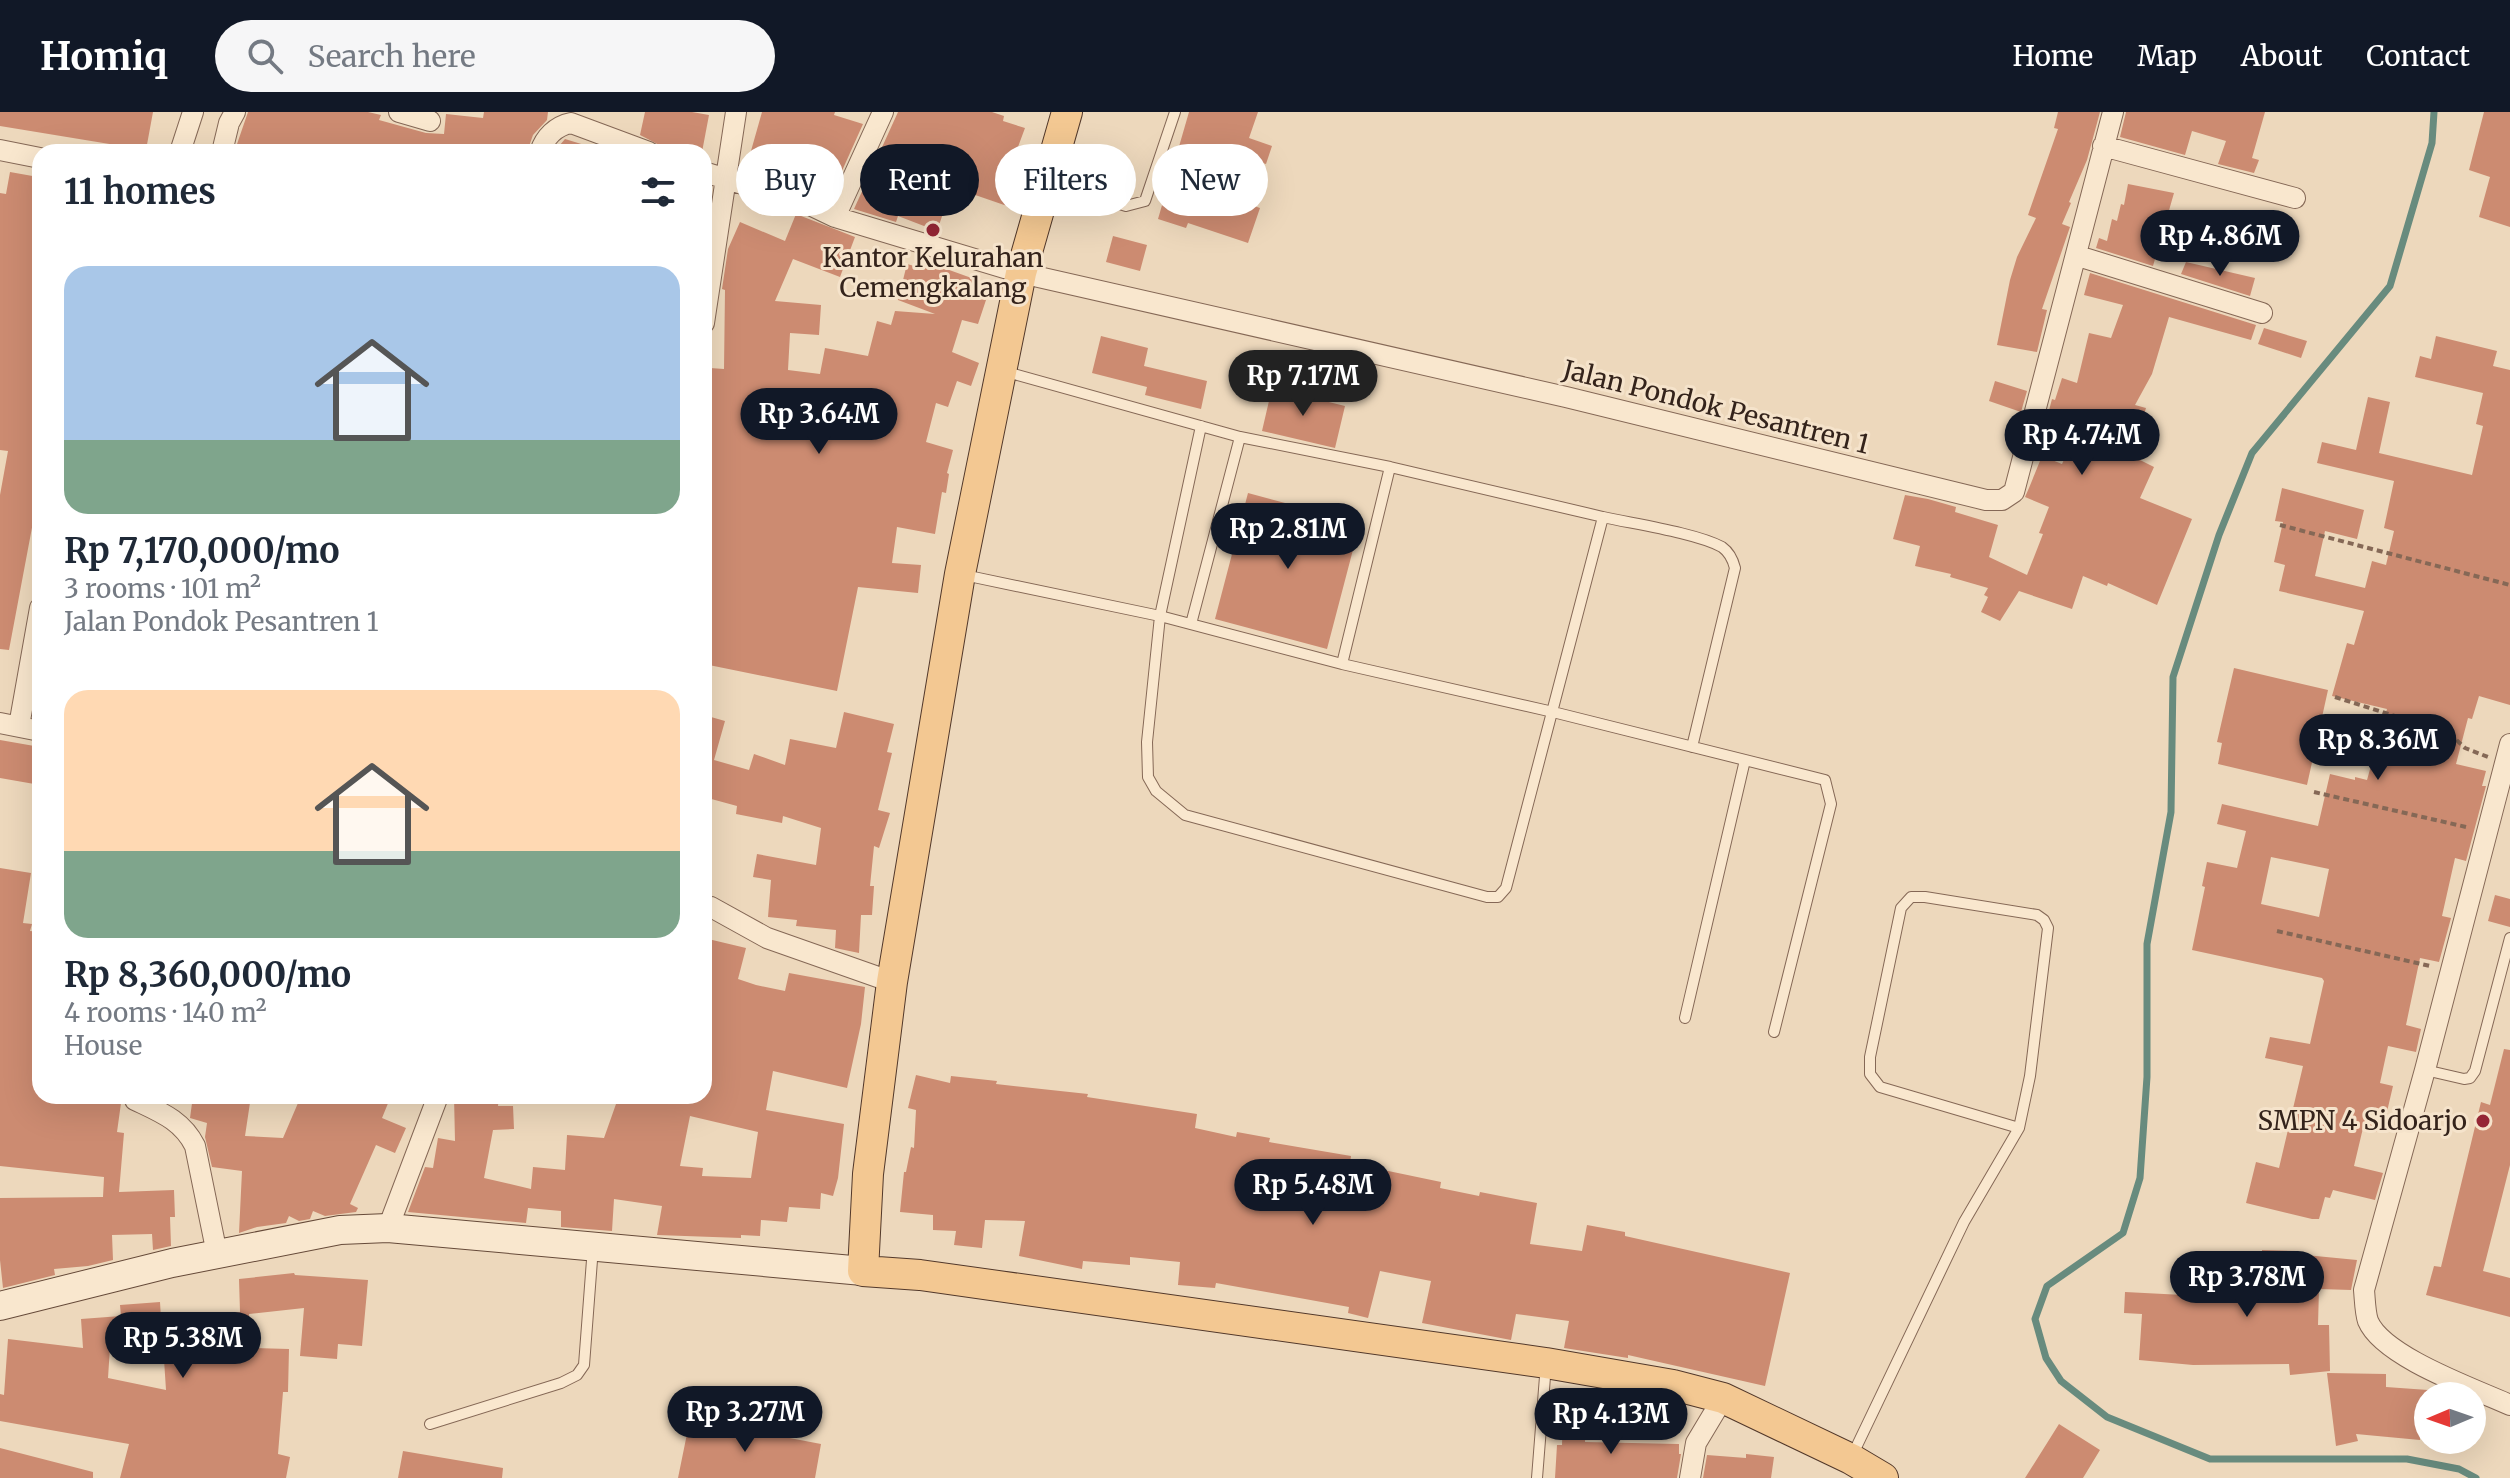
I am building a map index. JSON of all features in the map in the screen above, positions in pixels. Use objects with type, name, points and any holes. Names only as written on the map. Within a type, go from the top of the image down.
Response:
[{"type":"main road","points":[[1057,144],[1067,112]]},
{"type":"main road","points":[[863,1271],[868,1174],[892,982],[960,574],[999,370],[1036,216]]},
{"type":"main road","points":[[0,1306],[172,1263],[340,1230],[388,1228],[920,1275],[1546,1363],[1673,1385],[1723,1398],[1870,1472]]},
{"type":"street","points":[[183,144],[193,112]]},
{"type":"street","points":[[224,144],[235,112]]},
{"type":"street","points":[[399,112],[430,121]]},
{"type":"street","points":[[712,271],[736,112]]},
{"type":"street","points":[[835,217],[883,112]]},
{"type":"street","name":"Jalan Pondok Pesantren 1","points":[[712,175],[810,205],[835,217],[1021,273],[1566,397],[1986,500],[2002,500],[2014,492],[2078,256],[2113,112]]},
{"type":"street","points":[[545,144],[550,135],[573,118],[631,144]]},
{"type":"street","points":[[2103,146],[2295,198]]},
{"type":"street","points":[[0,150],[32,156]]},
{"type":"street","points":[[2078,256],[2262,313]]},
{"type":"street","points":[[32,638],[9,724],[32,729]]},
{"type":"street","points":[[2508,754],[2364,1290],[2368,1321],[2383,1341],[2415,1363],[2510,1405]]},
{"type":"street","points":[[712,908],[767,938],[892,982]]},
{"type":"street","points":[[143,1104],[178,1122],[195,1146],[217,1254]]},
{"type":"street","points":[[388,1228],[435,1104]]},
{"type":"street","points":[[1690,1478],[1696,1443],[1723,1398]]},
{"type":"lane","points":[[1136,203],[1145,201],[1175,112]]},
{"type":"lane","points":[[999,370],[1240,437],[1390,467],[1695,538],[1723,548],[1733,559],[1735,568],[1692,747]]},
{"type":"lane","points":[[1201,426],[1160,616],[1147,742],[1148,777],[1156,791],[1185,815],[1487,897],[1498,897],[1506,888],[1603,517]]},
{"type":"lane","points":[[1191,624],[1240,437]]},
{"type":"lane","points":[[1342,664],[1390,467]]},
{"type":"lane","points":[[960,574],[1160,616],[1342,664],[1553,712],[1825,780],[1831,804],[1774,1032]]},
{"type":"lane","points":[[1685,1018],[1745,760]]},
{"type":"lane","points":[[1870,1472],[1964,1222],[2019,1128],[2030,1076],[2048,928],[2037,915],[1911,897],[1901,908],[1870,1057],[1870,1074],[1880,1087],[2019,1128]]},
{"type":"lane","points":[[2425,1070],[2464,1079],[2470,1078],[2475,1071],[2510,938]]},
{"type":"lane","points":[[430,1424],[561,1383],[580,1372],[584,1365],[593,1246]]},
{"type":"lane","points":[[1537,1478],[1546,1363]]},
{"type":"path","points":[[2280,525],[2510,585]]},
{"type":"path","points":[[2335,697],[2449,733],[2465,748],[2508,754]]},
{"type":"path","points":[[2314,792],[2488,832]]},
{"type":"path","points":[[2277,931],[2452,971]]},
{"type":"building","points":[[0,112],[153,112],[147,144],[110,144],[0,126]]},
{"type":"building","points":[[248,112],[368,112],[381,115],[379,120],[426,133],[444,134],[446,114],[483,118],[484,112],[548,112],[547,120],[533,135],[530,144],[237,144]]},
{"type":"building","points":[[645,112],[709,115],[704,144],[657,144],[640,135]]},
{"type":"building","points":[[762,112],[835,112],[834,115],[863,124],[844,166],[844,144],[753,144]]},
{"type":"building","points":[[898,112],[992,112],[1004,116],[1003,121],[1025,128],[1019,144],[995,144],[995,202],[979,196],[979,144],[883,144]]},
{"type":"building","points":[[1189,112],[1258,112],[1249,138],[1266,144],[1180,144]]},
{"type":"building","points":[[2058,112],[2100,112],[2087,160],[2062,224],[2070,227],[2042,309],[2047,310],[2037,352],[1997,345],[2017,257],[2036,218],[2028,215],[2058,129],[2054,128]]},
{"type":"building","points":[[2126,112],[2265,112],[2252,158],[2259,160],[2254,173],[2218,164],[2226,141],[2192,131],[2185,155],[2120,137]]},
{"type":"building","points":[[2484,112],[2510,112],[2510,227],[2479,217],[2490,177],[2469,170]]},
{"type":"building","points":[[565,139],[581,144],[561,144]]},
{"type":"building","points":[[10,172],[32,176],[32,528],[9,650],[0,649],[0,495],[8,451],[0,450],[0,193],[6,194]]},
{"type":"building","points":[[2128,184],[2174,193],[2153,266],[2096,248],[2099,238],[2107,241],[2112,219],[2117,221]]},
{"type":"building","points":[[860,196],[860,211],[854,209]]},
{"type":"building","points":[[795,216],[801,216],[855,237],[840,277],[793,259],[775,301],[821,305],[819,335],[790,333],[788,370],[820,374],[825,348],[868,356],[877,321],[891,325],[895,311],[935,314],[898,300],[907,264],[925,269],[927,262],[991,285],[978,324],[962,320],[952,352],[979,363],[971,386],[957,381],[948,407],[936,403],[926,442],[953,450],[935,534],[897,527],[892,563],[921,565],[918,593],[858,587],[837,691],[712,666],[712,368],[724,369],[725,290],[722,289],[728,249],[740,222],[785,241]]},
{"type":"building","points":[[877,216],[898,216],[896,222]]},
{"type":"building","points":[[898,216],[942,216],[937,231]]},
{"type":"building","points":[[1159,216],[1257,216],[1248,243],[1188,223],[1186,228],[1158,219]]},
{"type":"building","points":[[1113,236],[1147,245],[1140,271],[1106,262]]},
{"type":"building","points":[[2186,262],[2255,278],[2250,296],[2181,274]]},
{"type":"building","points":[[2090,273],[2256,325],[2251,340],[2169,317],[2152,374],[2135,405],[2146,408],[2138,434],[2141,436],[2132,456],[2154,467],[2140,498],[2192,519],[2157,605],[2108,583],[2107,586],[2083,576],[2072,609],[2019,591],[2000,621],[1981,612],[1988,597],[1984,595],[1988,588],[1950,577],[1951,574],[1915,566],[1920,546],[1893,539],[1905,495],[1928,499],[1956,507],[1955,512],[1998,525],[1989,557],[2027,575],[2043,534],[2039,533],[2049,507],[2025,497],[2042,456],[2062,464],[2078,430],[2047,418],[2052,399],[2055,400],[2062,378],[2077,383],[2089,333],[2111,338],[2123,305],[2084,295]]},
{"type":"building","points":[[2264,328],[2307,341],[2301,358],[2258,344]]},
{"type":"building","points":[[1101,336],[1148,348],[1144,366],[1207,381],[1201,409],[1145,395],[1147,387],[1092,373]]},
{"type":"building","points":[[2436,336],[2497,351],[2493,366],[2510,370],[2510,705],[2479,696],[2472,719],[2468,718],[2456,764],[2486,771],[2482,786],[2486,786],[2466,861],[2455,858],[2442,916],[2451,918],[2439,962],[2420,958],[2406,1025],[2421,1029],[2416,1052],[2388,1046],[2380,1083],[2393,1086],[2382,1133],[2363,1128],[2354,1166],[2383,1173],[2375,1200],[2333,1190],[2330,1198],[2325,1197],[2319,1219],[2312,1219],[2246,1203],[2256,1162],[2279,1168],[2303,1066],[2265,1058],[2270,1037],[2310,1044],[2324,981],[2322,978],[2192,950],[2207,862],[2237,868],[2246,831],[2217,824],[2222,804],[2318,826],[2330,774],[2367,780],[2387,709],[2332,696],[2347,643],[2354,645],[2364,611],[2279,591],[2285,565],[2274,562],[2283,522],[2275,521],[2282,488],[2364,510],[2357,539],[2325,531],[2315,576],[2365,588],[2372,561],[2386,565],[2394,531],[2384,528],[2394,481],[2317,463],[2322,442],[2356,450],[2368,397],[2390,402],[2379,453],[2472,475],[2483,426],[2476,424],[2483,393],[2415,377],[2420,356],[2431,359]],"holes":[[[2271,857],[2329,869],[2319,917],[2261,904]]]},
{"type":"building","points":[[1995,381],[2027,391],[2021,412],[1989,401]]},
{"type":"building","points":[[1272,388],[1345,406],[1335,448],[1262,431]]},
{"type":"building","points":[[1248,493],[1360,523],[1327,649],[1215,619]]},
{"type":"building","points":[[2234,668],[2328,690],[2307,785],[2218,764],[2222,743],[2217,742]]},
{"type":"building","points":[[844,712],[894,724],[887,752],[892,753],[878,810],[890,813],[879,848],[874,846],[870,886],[874,886],[872,915],[861,915],[859,953],[835,948],[836,930],[796,926],[797,920],[768,917],[771,880],[753,877],[757,854],[816,865],[821,828],[783,816],[782,823],[736,814],[737,806],[712,799],[712,717],[725,721],[714,760],[749,770],[754,754],[785,765],[790,739],[836,748]]},
{"type":"building","points":[[0,740],[32,746],[32,784],[0,778]]},
{"type":"building","points":[[0,868],[31,873],[23,923],[32,924],[32,1104],[121,1104],[117,1132],[124,1133],[119,1192],[174,1190],[175,1217],[170,1217],[171,1246],[153,1250],[152,1234],[112,1235],[113,1260],[54,1269],[55,1275],[3,1288],[0,1198],[103,1197],[104,1177],[0,1166]]},
{"type":"building","points":[[2495,895],[2510,899],[2510,927],[2488,921]]},
{"type":"building","points":[[712,940],[746,948],[738,979],[756,985],[785,991],[789,973],[865,987],[861,1024],[847,1088],[773,1071],[766,1110],[844,1124],[833,1196],[821,1193],[820,1209],[789,1207],[787,1222],[761,1220],[760,1236],[741,1235],[741,1238],[657,1235],[662,1206],[614,1199],[612,1231],[561,1227],[561,1211],[528,1208],[526,1223],[408,1212],[425,1167],[433,1168],[438,1138],[455,1141],[454,1104],[513,1106],[514,1129],[493,1130],[484,1178],[531,1189],[533,1167],[565,1170],[567,1135],[604,1138],[616,1104],[712,1104]],"holes":[[[690,1116],[758,1132],[751,1178],[702,1176],[703,1168],[680,1166]]]},
{"type":"building","points":[[2504,1049],[2510,1050],[2510,1165],[2483,1271],[2510,1278],[2510,1317],[2426,1295],[2434,1266],[2441,1267],[2481,1102],[2490,1105]]},
{"type":"building","points":[[916,1075],[950,1083],[951,1076],[997,1081],[996,1084],[1088,1094],[1087,1097],[1197,1114],[1195,1128],[1236,1137],[1237,1132],[1270,1138],[1269,1142],[1351,1156],[1350,1163],[1441,1182],[1440,1188],[1537,1203],[1530,1244],[1582,1251],[1587,1225],[1790,1273],[1765,1386],[1628,1355],[1628,1358],[1564,1348],[1569,1321],[1516,1314],[1511,1340],[1422,1323],[1431,1281],[1380,1271],[1368,1318],[1348,1313],[1349,1307],[1216,1283],[1215,1288],[1178,1285],[1180,1262],[1130,1257],[1130,1265],[1083,1261],[1082,1269],[1019,1256],[1025,1221],[985,1220],[982,1248],[954,1245],[956,1231],[933,1230],[933,1215],[900,1212],[904,1172],[911,1147],[914,1148],[916,1110],[908,1108]]},
{"type":"building","points":[[192,1104],[250,1104],[245,1136],[283,1138],[298,1104],[388,1104],[382,1118],[406,1128],[395,1153],[376,1145],[350,1204],[358,1208],[356,1212],[325,1216],[313,1211],[310,1219],[299,1221],[289,1216],[286,1223],[239,1233],[242,1171],[212,1167],[205,1137],[207,1123],[190,1118]]},
{"type":"building","points":[[2262,1250],[2296,1251],[2295,1254],[2357,1260],[2351,1290],[2319,1289],[2318,1325],[2329,1325],[2330,1371],[2290,1375],[2289,1364],[2193,1365],[2139,1360],[2142,1314],[2124,1313],[2125,1292],[2261,1299]]},
{"type":"building","points":[[294,1273],[368,1280],[362,1346],[338,1344],[337,1359],[300,1356],[304,1308],[249,1314],[250,1348],[289,1349],[288,1392],[283,1392],[278,1454],[290,1457],[286,1478],[120,1478],[129,1444],[0,1421],[0,1394],[4,1395],[8,1339],[83,1348],[81,1319],[121,1316],[120,1305],[160,1302],[161,1319],[176,1318],[177,1331],[215,1329],[215,1313],[240,1312],[239,1279]],"holes":[[[163,1344],[166,1390],[108,1378],[110,1347]]]},
{"type":"building","points":[[2327,1373],[2386,1374],[2386,1387],[2414,1389],[2414,1439],[2356,1434],[2358,1441],[2336,1446]]},
{"type":"building","points":[[1563,1412],[1586,1413],[1585,1442],[1679,1444],[1681,1454],[1677,1478],[1555,1478],[1557,1445],[1562,1445]]},
{"type":"building","points":[[690,1419],[821,1444],[815,1478],[678,1478]]},
{"type":"building","points":[[2059,1424],[2100,1450],[2083,1478],[2025,1478]]},
{"type":"building","points":[[0,1448],[93,1472],[93,1478],[0,1478]]},
{"type":"building","points":[[403,1451],[503,1468],[502,1478],[398,1478]]},
{"type":"building","points":[[1746,1454],[1774,1457],[1771,1478],[1703,1478],[1707,1455],[1746,1458]]},
{"type":"waterway","points":[[2434,112],[2432,143],[2390,286],[2252,453],[2219,535],[2173,677],[2171,812],[2147,944],[2147,1077],[2140,1178],[2123,1233],[2047,1286],[2035,1319],[2046,1358],[2061,1381],[2107,1417],[2210,1459],[2407,1459],[2459,1469],[2476,1478]]},
{"type":"place","name":"Kantor Kelurahan Cemengkalang","points":[[933,230]]},
{"type":"place","name":"SMPN 4 Sidoarjo","points":[[2483,1121]]}]
